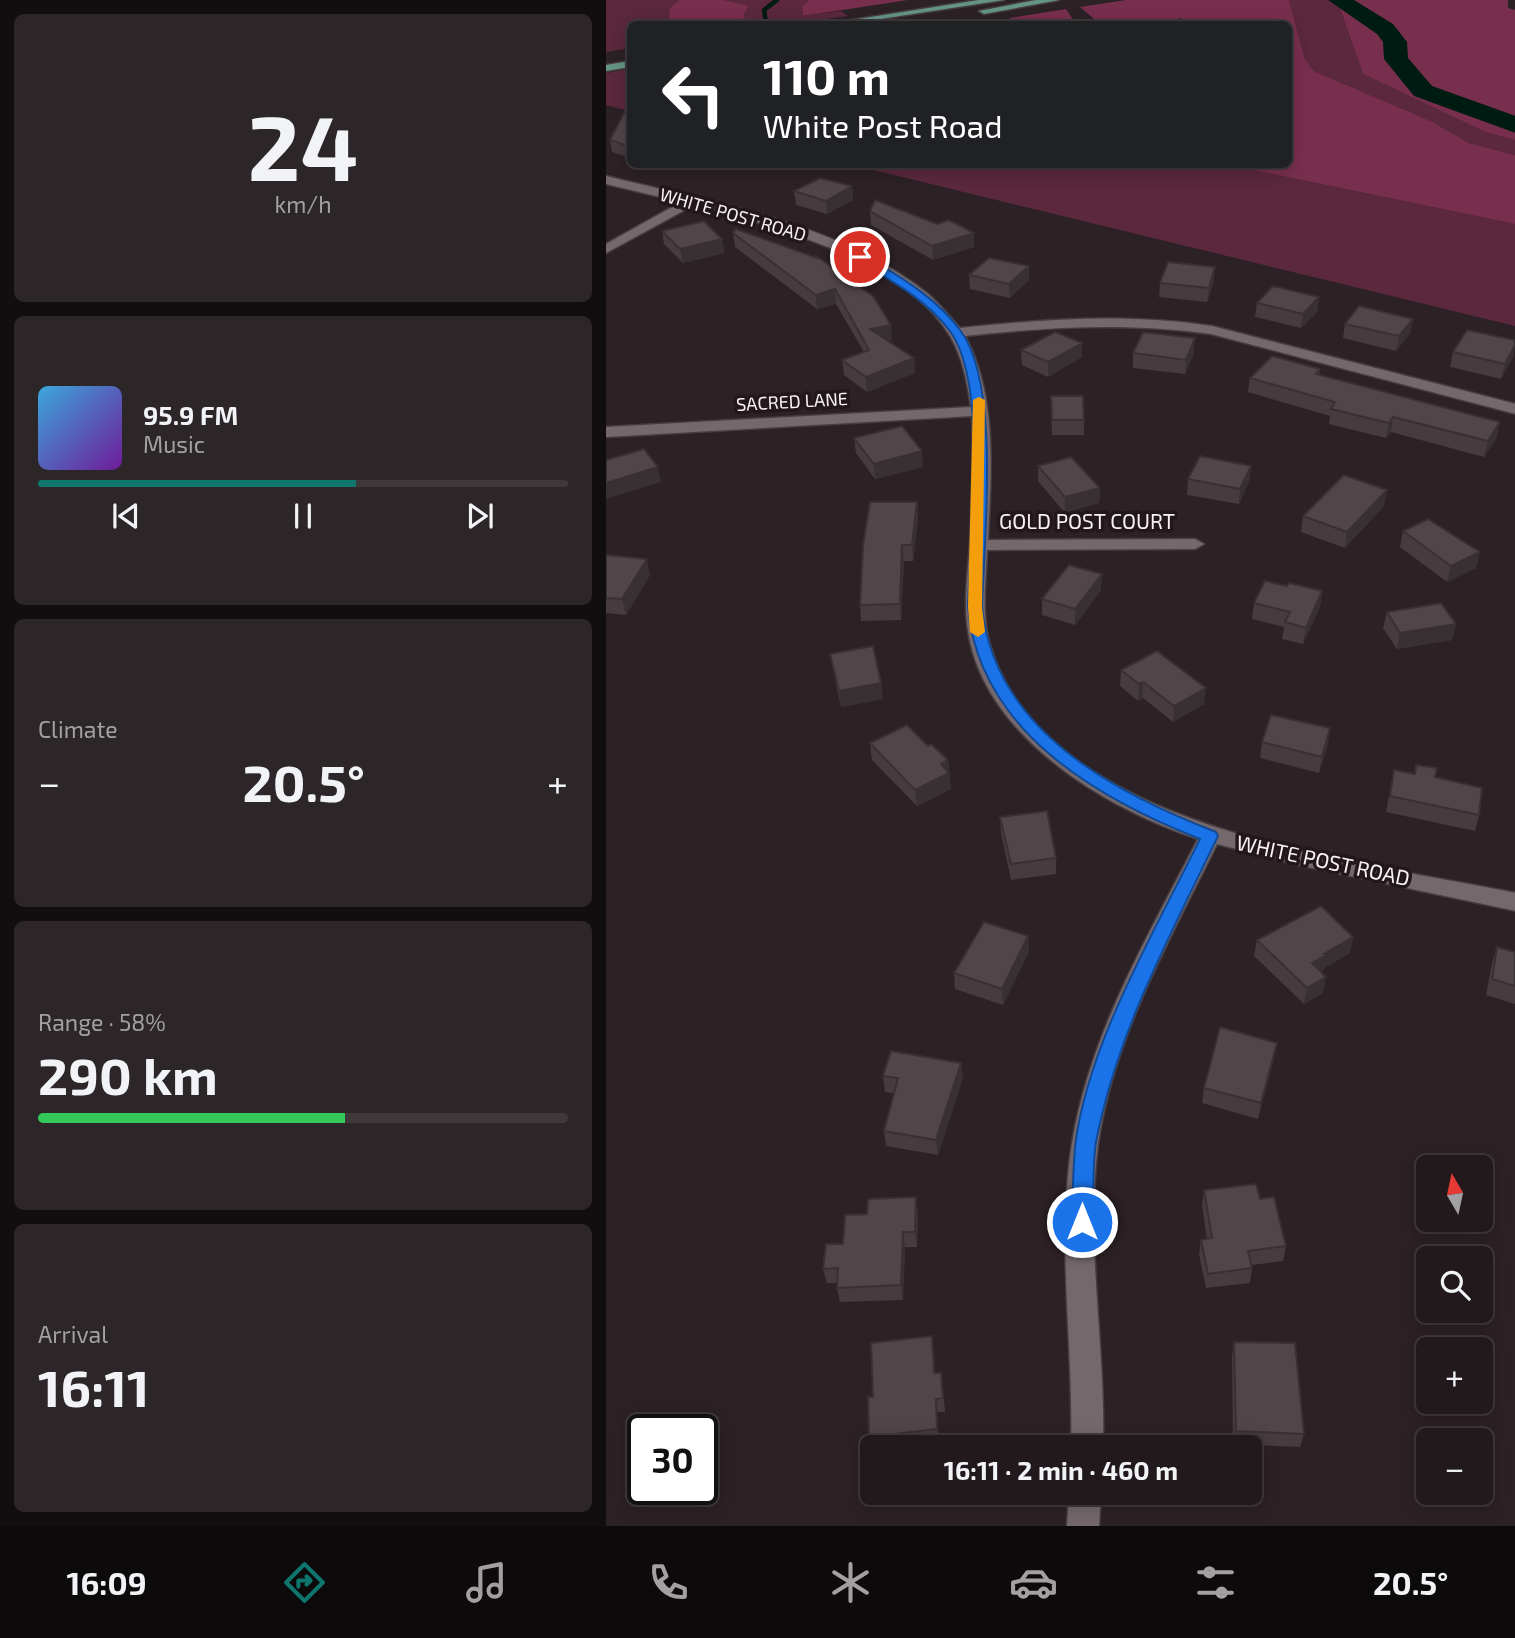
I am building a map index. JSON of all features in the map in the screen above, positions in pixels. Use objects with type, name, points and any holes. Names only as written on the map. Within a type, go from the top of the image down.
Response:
[{"type":"main road","points":[[852,21],[999,0]]},
{"type":"main road","points":[[912,21],[1054,0]]},
{"type":"main road","points":[[606,58],[627,54]]},
{"type":"main road","points":[[606,68],[627,64]]},
{"type":"street","name":"WHITE POST ROAD","points":[[606,180],[786,229],[860,257],[910,288],[957,333],[972,367],[980,411],[975,607],[982,650],[990,671],[1026,725],[1083,775],[1160,817],[1210,836],[1515,902]]},
{"type":"street","points":[[607,249],[690,202]]},
{"type":"street","points":[[957,333],[1091,319],[1165,323],[1212,330],[1515,409]]},
{"type":"street","name":"SACRED LANE","points":[[606,432],[980,411]]},
{"type":"street","name":"GOLD POST COURT","points":[[978,545],[1195,544]]},
{"type":"street","points":[[1087,1435],[1081,1195],[1094,1100],[1124,1014],[1210,836]]},
{"type":"street","points":[[1083,1526],[1084,1505]]},
{"type":"shaded area","points":[[606,0],[809,0],[802,7],[803,16],[841,11],[848,16],[812,21],[627,21],[627,48],[606,52]]},
{"type":"shaded area","points":[[680,0],[723,0],[748,6],[743,16],[748,21],[671,21],[670,8]]},
{"type":"shaded area","points":[[809,0],[908,0],[803,16],[802,7]]},
{"type":"shaded area","points":[[1126,0],[1289,0],[1305,59],[1314,71],[1431,121],[1469,143],[1515,155],[1515,224],[1244,168],[1292,168],[1292,21],[1185,21],[1181,18],[1168,21],[1096,21],[1080,7]]},
{"type":"shaded area","points":[[1289,0],[1337,0],[1363,74],[1485,132],[1515,140],[1515,155],[1469,143],[1431,121],[1314,71],[1305,59]]},
{"type":"shaded area","points":[[1337,0],[1508,0],[1508,8],[1515,10],[1515,140],[1485,132],[1363,74]]},
{"type":"shaded area","points":[[1066,9],[1074,21],[1010,21],[1010,18]]},
{"type":"shaded area","points":[[627,70],[627,110],[606,105],[606,73]]},
{"type":"shaded area","points":[[865,168],[1244,168],[1515,224],[1515,326]]},
{"type":"building","points":[[625,111],[627,111],[627,146],[610,140]]},
{"type":"building","points":[[820,178],[852,186],[826,201],[794,191]]},
{"type":"building","points":[[875,200],[937,224],[949,220],[974,233],[932,246],[870,211]]},
{"type":"building","points":[[704,221],[722,239],[680,249],[662,231]]},
{"type":"building","points":[[736,229],[817,258],[815,255],[873,296],[891,325],[870,329],[914,358],[866,377],[842,360],[869,350],[835,289],[816,295],[733,233]]},
{"type":"building","points":[[989,258],[1029,266],[1009,284],[969,275]]},
{"type":"building","points":[[1168,262],[1215,267],[1209,288],[1160,283]]},
{"type":"building","points":[[1273,286],[1319,297],[1303,314],[1257,303]]},
{"type":"building","points":[[1359,306],[1413,319],[1399,336],[1345,324]]},
{"type":"building","points":[[1467,330],[1515,340],[1505,364],[1453,352]]},
{"type":"building","points":[[1055,332],[1082,343],[1048,362],[1021,350]]},
{"type":"building","points":[[1143,332],[1195,338],[1186,360],[1133,353]]},
{"type":"building","points":[[1272,356],[1320,369],[1316,374],[1500,422],[1488,441],[1393,417],[1389,423],[1331,409],[1335,402],[1250,378]]},
{"type":"building","points":[[1051,396],[1083,396],[1084,420],[1052,420]]},
{"type":"building","points":[[902,426],[922,451],[874,464],[854,438]]},
{"type":"building","points":[[644,449],[658,467],[606,483],[606,460]]},
{"type":"building","points":[[1200,456],[1251,466],[1240,489],[1188,479]]},
{"type":"building","points":[[1071,457],[1100,488],[1065,497],[1038,466]]},
{"type":"building","points":[[1344,475],[1387,490],[1347,532],[1303,516]]},
{"type":"building","points":[[870,502],[917,502],[912,545],[902,545],[900,604],[860,605],[863,545]]},
{"type":"building","points":[[1428,519],[1480,552],[1451,566],[1403,531]]},
{"type":"building","points":[[606,555],[647,559],[622,599],[606,598]]},
{"type":"building","points":[[1069,565],[1102,574],[1075,609],[1042,599]]},
{"type":"building","points":[[1265,581],[1287,586],[1289,583],[1322,591],[1306,628],[1285,622],[1290,612],[1254,603]]},
{"type":"building","points":[[1441,603],[1456,624],[1400,633],[1387,612]]},
{"type":"building","points":[[873,646],[881,683],[839,691],[830,654]]},
{"type":"building","points":[[1157,651],[1206,688],[1174,706],[1143,682],[1139,684],[1121,670]]},
{"type":"building","points":[[1271,715],[1330,728],[1322,757],[1262,742]]},
{"type":"building","points":[[907,725],[928,746],[931,744],[948,760],[941,764],[949,773],[915,790],[870,743]]},
{"type":"building","points":[[1416,765],[1437,768],[1435,777],[1482,788],[1479,815],[1390,796],[1394,770],[1415,774]]},
{"type":"building","points":[[1047,811],[1056,858],[1011,864],[1000,817]]},
{"type":"building","points":[[1321,906],[1353,937],[1312,963],[1326,977],[1307,988],[1257,940]]},
{"type":"building","points":[[984,922],[1028,936],[1002,989],[954,973]]},
{"type":"building","points":[[1497,947],[1515,952],[1515,986],[1492,979]]},
{"type":"building","points":[[1220,1027],[1277,1043],[1261,1103],[1204,1088]]},
{"type":"building","points":[[891,1051],[961,1063],[936,1140],[884,1131],[898,1078],[883,1076]]},
{"type":"building","points":[[1256,1184],[1260,1199],[1274,1197],[1286,1246],[1248,1251],[1252,1268],[1208,1274],[1201,1240],[1212,1238],[1204,1190]]},
{"type":"building","points":[[916,1197],[915,1232],[903,1232],[901,1285],[837,1288],[838,1268],[823,1269],[826,1244],[843,1244],[845,1215],[867,1214],[868,1199]]},
{"type":"building","points":[[932,1336],[934,1373],[941,1373],[943,1398],[936,1399],[937,1429],[869,1435],[868,1397],[873,1397],[871,1343]]},
{"type":"building","points":[[1234,1342],[1295,1343],[1304,1434],[1236,1431]]},
{"type":"waterway","points":[[766,21],[764,10],[777,0]]},
{"type":"waterway","points":[[1339,0],[1385,29],[1395,42],[1396,59],[1423,91],[1516,125]]},
{"type":"slow traffic","points":[[978,632],[975,607],[979,400]]},
{"type":"route","points":[[860,257],[886,271],[941,314],[957,333],[972,367],[980,411],[975,607],[978,633],[990,671],[1026,725],[1043,743],[1083,775],[1160,817],[1210,836],[1124,1014],[1107,1057],[1094,1100],[1086,1144],[1081,1195],[1082,1222]]}]
